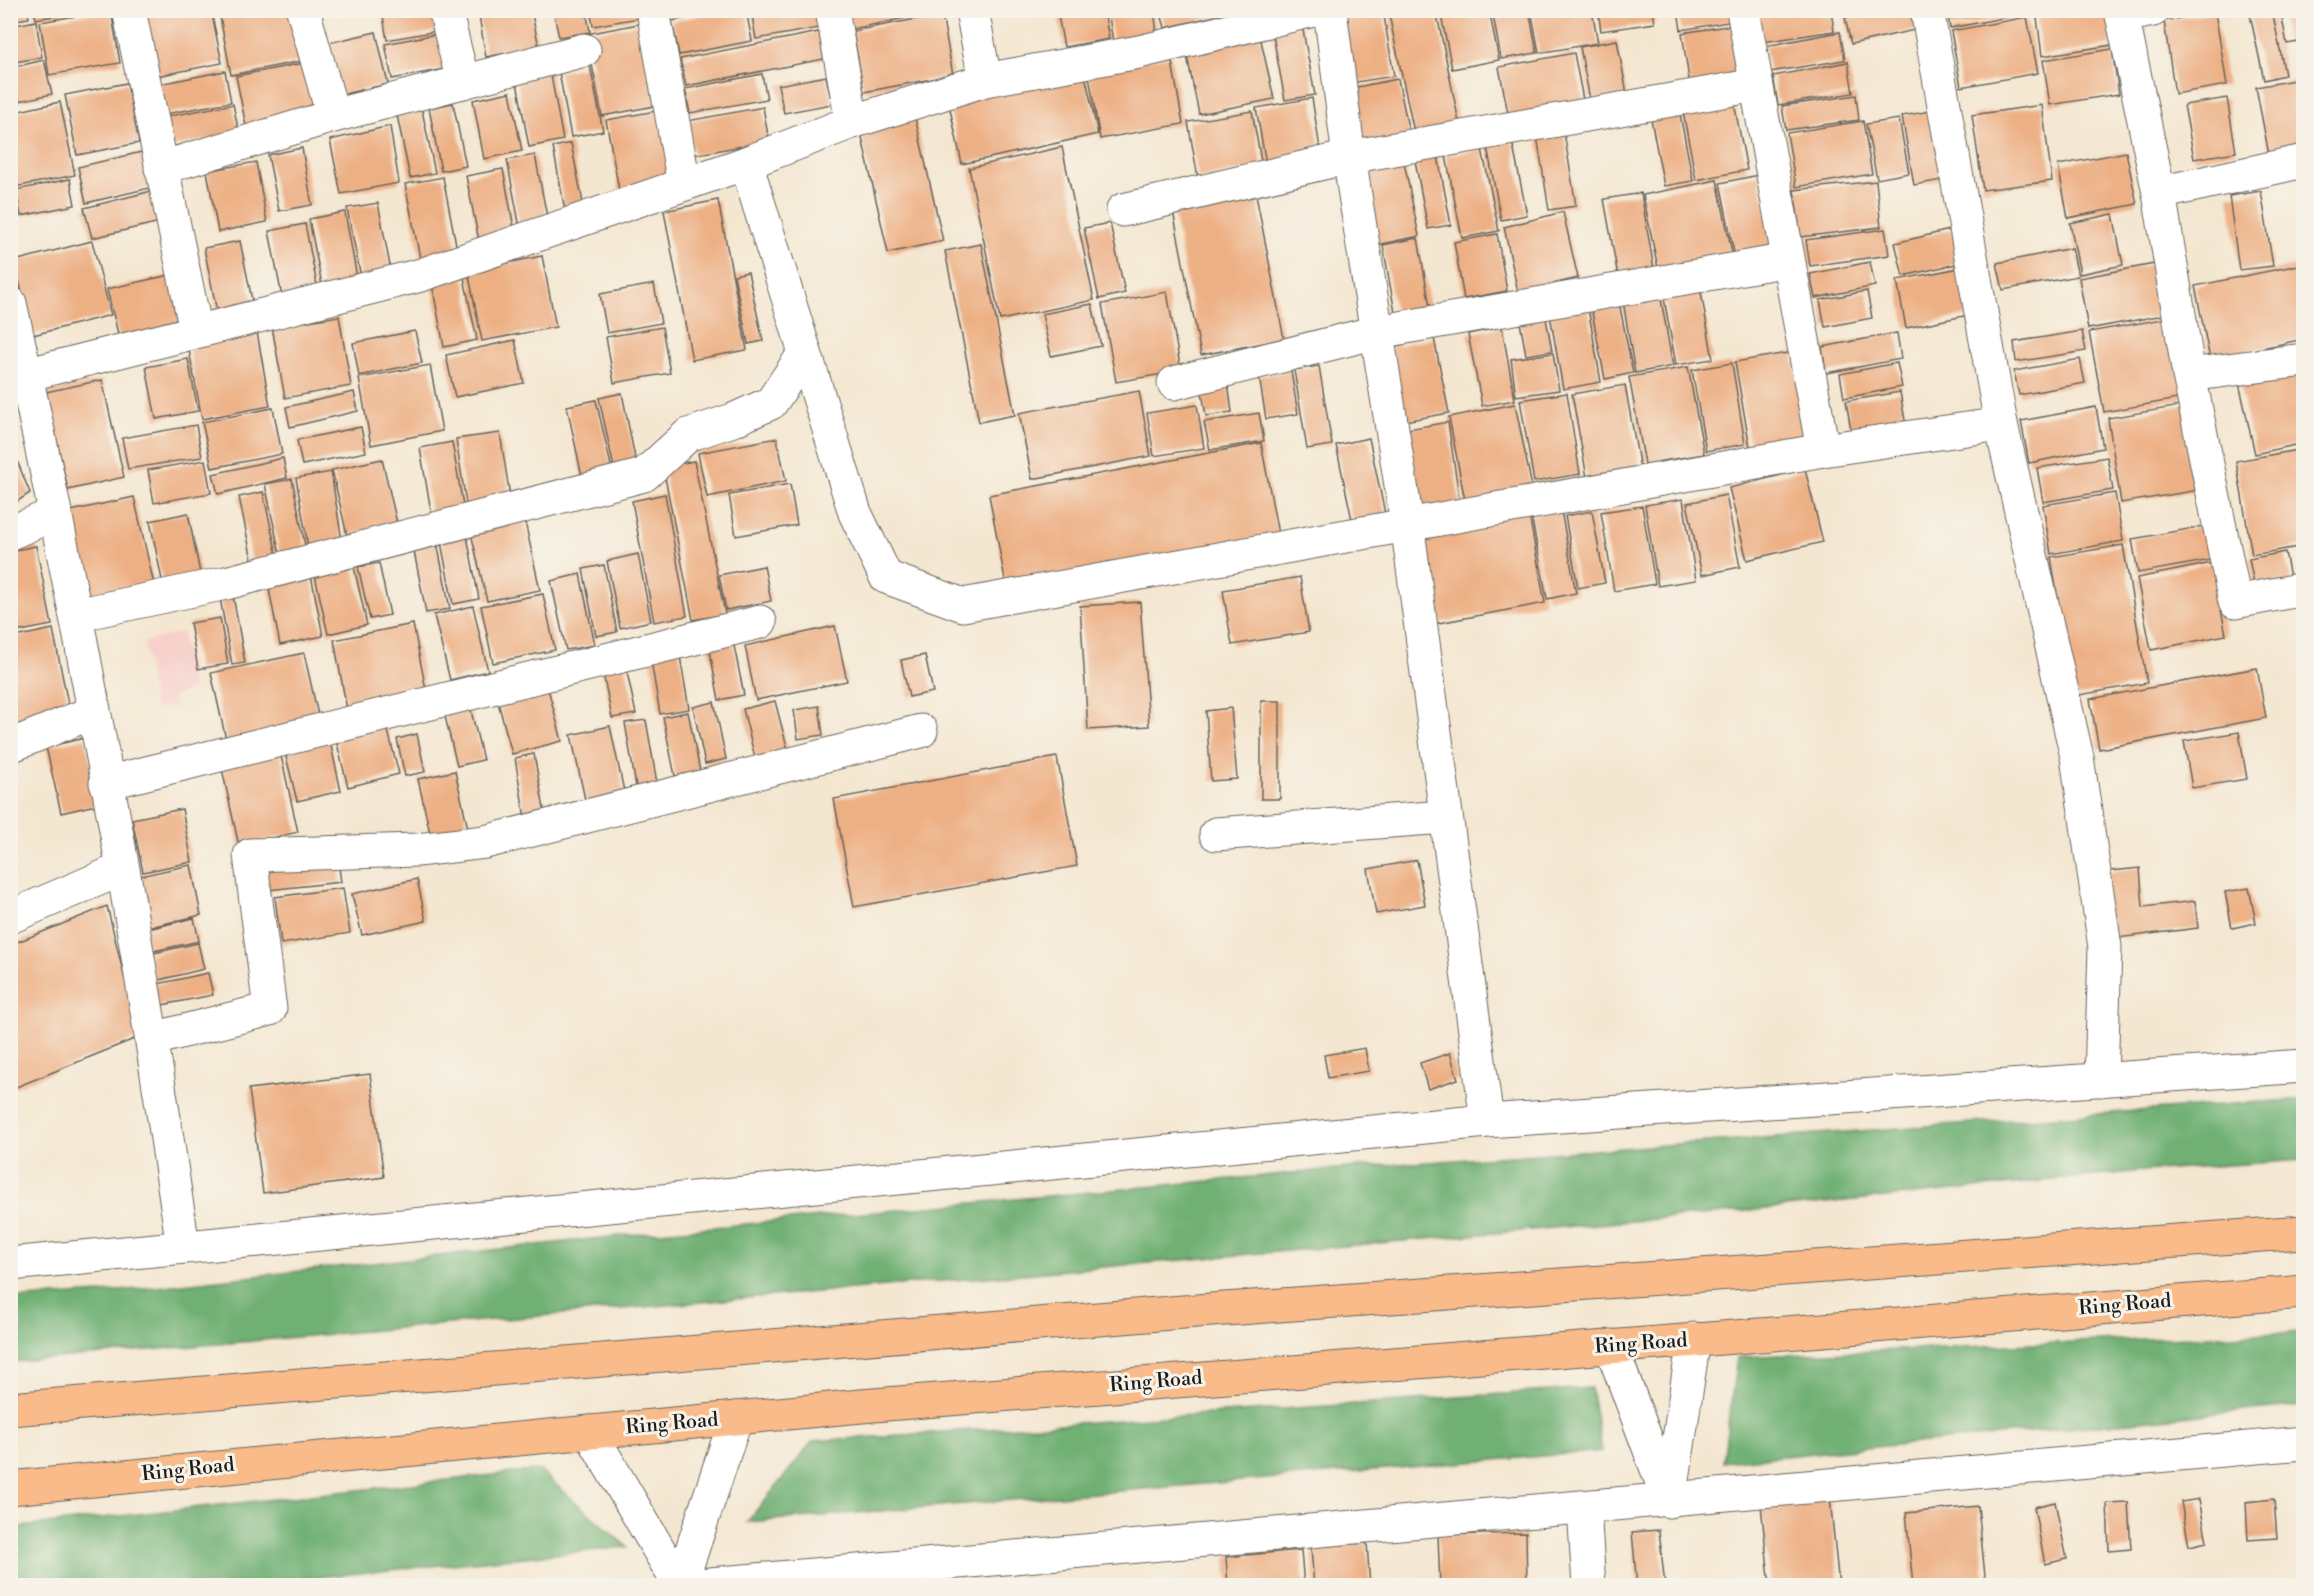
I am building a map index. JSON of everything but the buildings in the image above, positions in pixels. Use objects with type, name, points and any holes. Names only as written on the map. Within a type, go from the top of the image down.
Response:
[{"type":"main road","points":[[10,1409],[1172,1313],[2304,1232]]},
{"type":"main road","name":"Ring Road","points":[[10,1488],[873,1405],[2304,1292]]},
{"type":"street","points":[[129,10],[196,331]]},
{"type":"street","points":[[303,10],[333,116]]},
{"type":"street","points":[[445,10],[463,82]]},
{"type":"street","points":[[653,10],[684,184]]},
{"type":"street","points":[[832,10],[852,122]]},
{"type":"street","points":[[972,10],[985,80]]},
{"type":"street","points":[[19,359],[196,331],[421,275],[746,163],[852,122],[985,80],[1139,52],[1314,10]]},
{"type":"street","points":[[1330,10],[1349,156],[1407,523],[1486,1121]]},
{"type":"street","points":[[1743,10],[1823,450]]},
{"type":"street","points":[[1927,10],[2001,424],[2077,757],[2105,947],[2100,1080]]},
{"type":"street","points":[[2132,12],[2189,375],[2235,602],[2304,589]]},
{"type":"street","points":[[161,168],[333,116],[584,50]]},
{"type":"street","points":[[1123,210],[1349,156],[1756,86]]},
{"type":"street","points":[[2159,194],[2304,161]]},
{"type":"street","points":[[746,163],[855,513],[886,577],[963,604],[1823,450],[2001,424]]},
{"type":"street","points":[[1174,382],[1377,332],[1788,260]]},
{"type":"street","points":[[10,303],[19,359],[76,615],[153,1039],[183,1247]]},
{"type":"street","points":[[76,615],[226,583],[644,475],[688,435],[733,420],[771,403],[804,354]]},
{"type":"street","points":[[2189,375],[2304,360]]},
{"type":"street","points":[[10,533],[54,514]]},
{"type":"street","points":[[106,783],[760,622]]},
{"type":"street","points":[[10,746],[93,712]]},
{"type":"street","points":[[153,1039],[270,1009],[250,855],[417,850],[485,842],[921,731]]},
{"type":"street","points":[[1216,834],[1445,817]]},
{"type":"street","points":[[10,917],[122,869]]},
{"type":"street","points":[[10,1264],[1486,1121],[2304,1066]]},
{"type":"street","points":[[1669,1501],[1694,1340]]},
{"type":"street","points":[[1611,1346],[1669,1501]]},
{"type":"street","points":[[680,1586],[736,1418]]},
{"type":"street","points":[[590,1432],[680,1586]]},
{"type":"street","points":[[687,1586],[1669,1501],[2304,1443]]},
{"type":"street","points":[[1584,1508],[1589,1586]]},
{"type":"shaded area","points":[[182,632],[193,690],[173,696],[175,707],[154,709],[144,642]]},
{"type":"green space","points":[[2303,1099],[2303,1160],[2142,1171],[1747,1211],[11,1362],[11,1299],[101,1293],[628,1235],[1359,1167]]},
{"type":"green space","points":[[2303,1332],[2303,1405],[1723,1462],[1737,1357]]},
{"type":"green space","points":[[1591,1388],[1602,1451],[747,1522],[813,1441]]},
{"type":"green space","points":[[539,1470],[627,1547],[234,1585],[11,1585],[11,1528]]}]
